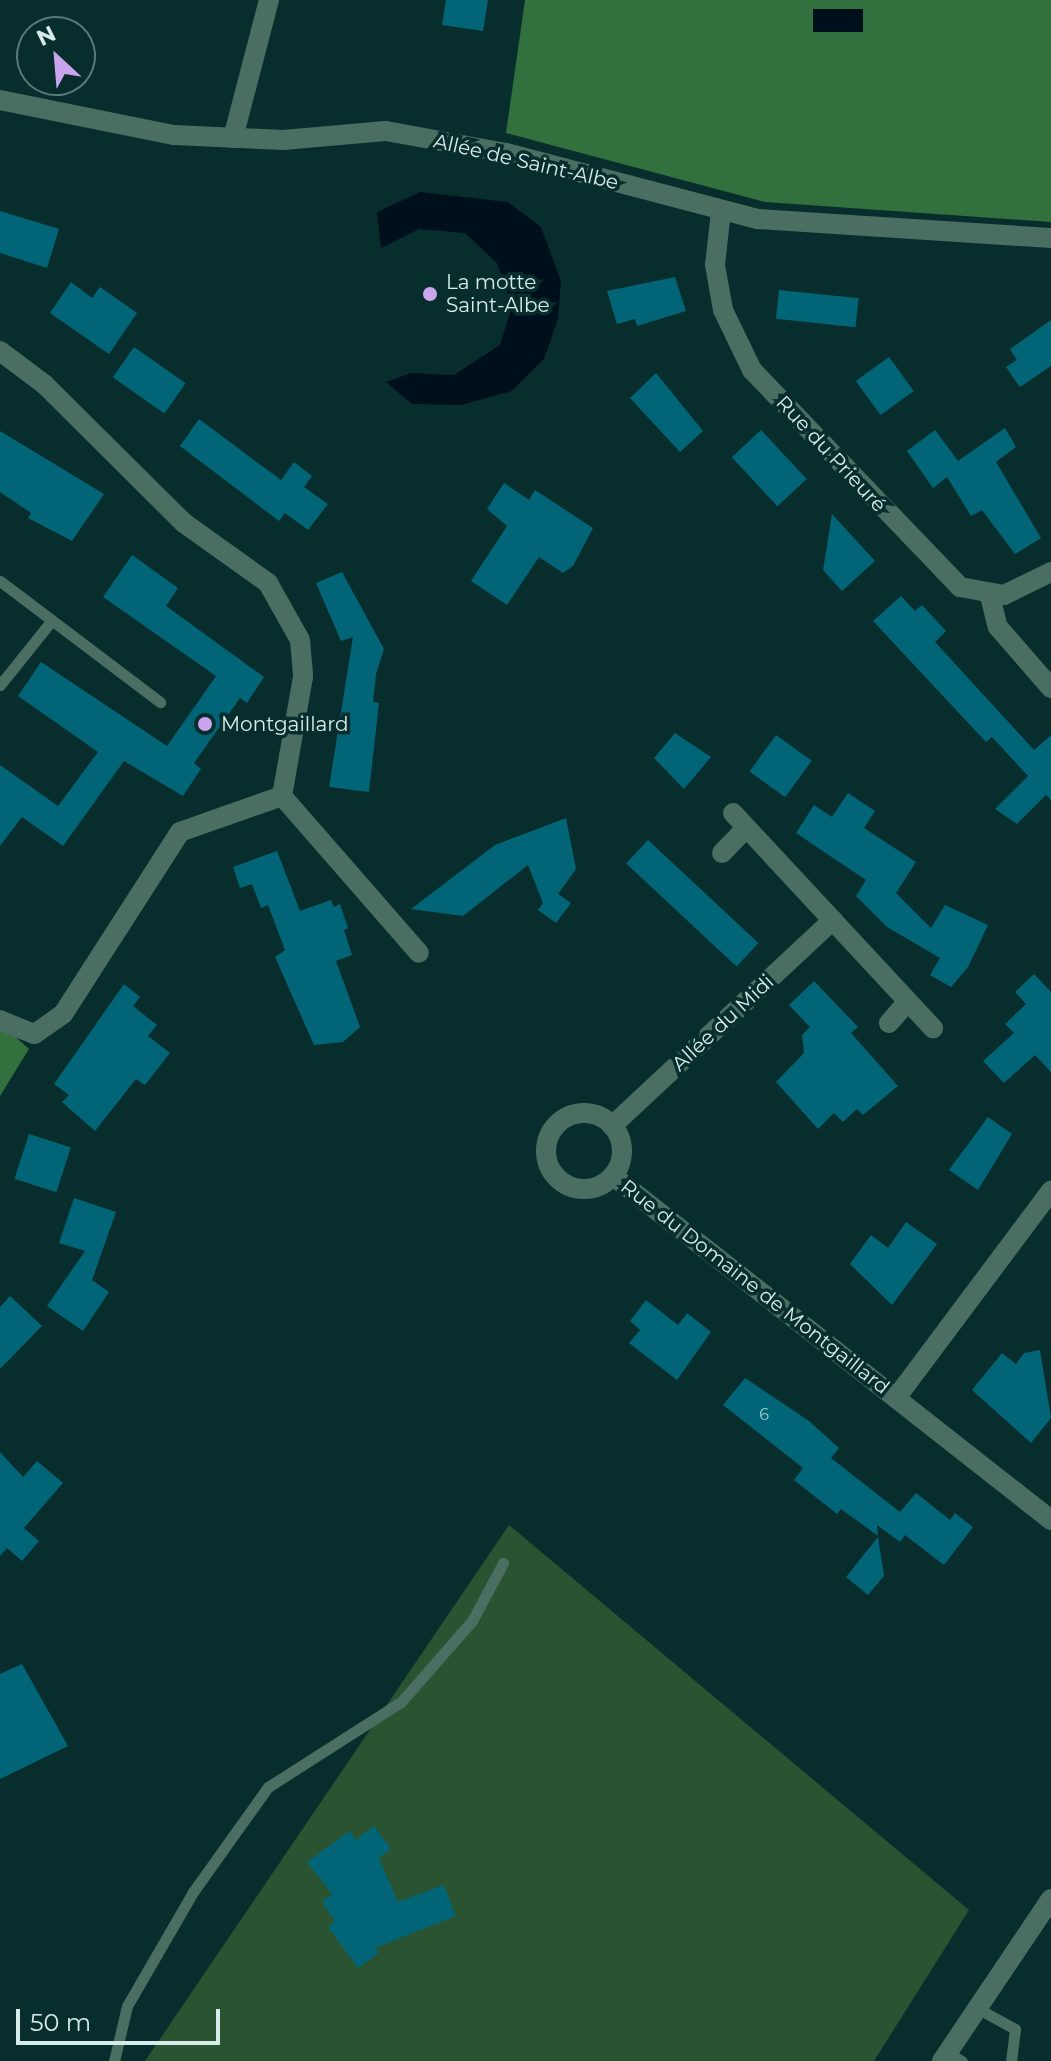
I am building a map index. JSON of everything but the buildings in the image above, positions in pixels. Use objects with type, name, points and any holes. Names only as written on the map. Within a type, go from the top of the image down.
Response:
[{"type":"street","points":[[233,138],[269,0]]},
{"type":"street","name":"Allée de Saint-Albe","points":[[0,100],[174,135],[233,138],[386,131],[506,153],[721,211],[836,228],[1051,238]]},
{"type":"street","name":"Rue du Prieuré","points":[[721,211],[715,265],[739,354],[950,579],[990,596]]},
{"type":"street","points":[[0,351],[44,384],[184,523],[268,583],[285,608],[300,640],[303,677],[282,796]]},
{"type":"street","points":[[1051,572],[1016,591],[990,596],[1007,641],[1051,688]]},
{"type":"street","points":[[282,796],[419,953]]},
{"type":"street","points":[[0,1020],[34,1034],[63,1014],[180,832],[282,796]]},
{"type":"street","points":[[722,853],[739,820],[933,1028]]},
{"type":"street","name":"Allée du Midi","points":[[612,1126],[833,920]]},
{"type":"street","points":[[889,1023],[907,1002]]},
{"type":"street","points":[[576,1114],[612,1126],[622,1145],[613,1176],[577,1189],[555,1176],[545,1152],[554,1128],[576,1114]]},
{"type":"street","name":"Rue du Domaine de Montgaillard","points":[[613,1176],[1051,1520]]},
{"type":"street","name":"Rue du Domaine de Montgaillard","points":[[896,1398],[1051,1191]]},
{"type":"street","points":[[951,2058],[977,2008],[1051,1899]]},
{"type":"lane","points":[[0,581],[160,702]]},
{"type":"lane","points":[[0,685],[52,620]]},
{"type":"lane","points":[[114,2061],[127,2006],[193,1892],[268,1787],[401,1702],[472,1621],[503,1563]]},
{"type":"lane","points":[[977,2008],[1015,2029],[1011,2061]]},
{"type":"green space","points":[[525,0],[1051,0],[1051,222],[765,202],[506,133]]},
{"type":"green space","points":[[0,1023],[29,1049],[0,1096]]},
{"type":"green space","points":[[509,1525],[969,1910],[874,2061],[145,2061]]},
{"type":"water","points":[[813,9],[863,9],[863,32],[813,32]]},
{"type":"water","points":[[420,192],[508,202],[541,227],[561,281],[558,319],[544,359],[512,391],[461,405],[412,404],[386,382],[411,373],[454,375],[500,345],[512,306],[497,263],[465,233],[419,229],[381,248],[377,212]]},
{"type":"place","name":"La motte Saint-Albe","points":[[430,294]]},
{"type":"place","name":"Montgaillard","points":[[205,724]]}]
